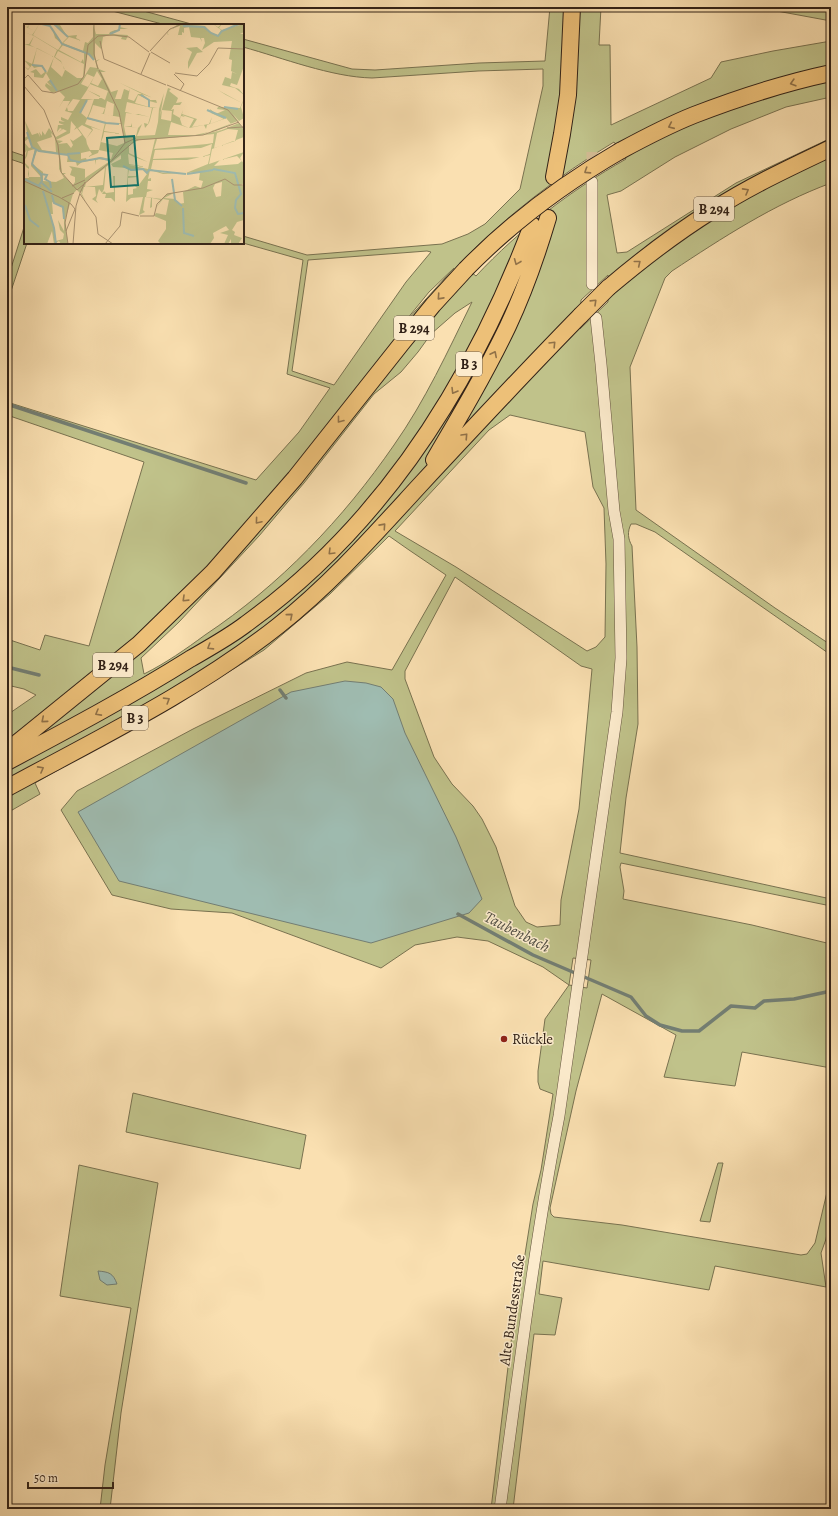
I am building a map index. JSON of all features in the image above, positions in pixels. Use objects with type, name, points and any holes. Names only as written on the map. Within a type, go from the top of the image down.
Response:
[{"type":"highway","points":[[554,177],[568,95],[572,7]]},
{"type":"highway","name":"B 294","points":[[7,751],[139,644],[213,572],[290,484],[433,305],[466,268],[514,224],[543,200],[594,166],[620,151],[693,116],[776,87],[831,73]]},
{"type":"highway","name":"B 294","points":[[419,486],[588,317],[608,288],[656,249],[714,209],[778,174],[831,148]]},
{"type":"highway","name":"B 3","points":[[7,788],[162,703],[259,640],[305,604],[337,575],[419,486],[481,379],[509,325],[538,253],[548,218]]},
{"type":"highway","name":"B 3","points":[[7,762],[150,685],[244,626],[305,577],[355,528],[386,492],[417,448],[465,373],[500,301],[532,225]]},
{"type":"street","points":[[592,182],[592,284]]},
{"type":"street","name":"Alte Bundesstraße","points":[[500,1509],[522,1345],[550,1164],[560,1116],[617,712],[622,643],[618,533],[614,511],[601,364],[588,317]]},
{"type":"green space","points":[[97,7],[129,7],[191,24],[162,24]]},
{"type":"green space","points":[[550,7],[601,7],[599,45],[610,45],[611,125],[711,78],[721,62],[831,41],[831,97],[786,107],[731,129],[675,157],[621,191],[607,195],[617,253],[627,252],[736,183],[831,138],[831,183],[810,191],[749,222],[672,271],[665,278],[630,367],[636,510],[775,608],[831,645],[831,655],[655,532],[636,524],[631,524],[628,535],[632,546],[637,647],[638,724],[626,798],[620,853],[831,899],[831,906],[621,863],[620,867],[624,891],[623,899],[752,925],[831,944],[831,1068],[742,1052],[735,1086],[664,1077],[676,1035],[602,994],[576,1091],[550,1208],[551,1214],[554,1217],[622,1225],[801,1255],[807,1254],[815,1243],[831,1175],[831,1211],[826,1239],[821,1253],[826,1287],[715,1266],[709,1290],[543,1261],[539,1294],[562,1298],[555,1335],[534,1334],[513,1509],[491,1509],[511,1342],[533,1204],[541,1170],[553,1094],[540,1089],[538,1082],[538,1071],[545,1019],[569,985],[543,967],[488,941],[457,937],[415,945],[381,968],[232,913],[171,909],[112,895],[61,810],[77,791],[193,729],[306,673],[347,662],[392,670],[446,575],[389,536],[330,594],[264,650],[188,697],[35,783],[40,794],[7,813],[7,793],[138,710],[7,781],[7,770],[131,702],[247,633],[241,623],[29,745],[19,731],[7,739],[7,715],[36,695],[24,689],[7,685],[7,639],[40,650],[45,635],[89,646],[144,462],[7,415],[7,402],[256,480],[299,432],[330,388],[287,374],[303,260],[244,243],[244,236],[307,255],[442,244],[468,234],[485,224],[520,189],[543,86],[543,69],[478,71],[372,78],[356,77],[324,71],[244,47],[244,39],[352,69],[375,70],[479,63],[545,61]],"holes":[[[614,142],[626,159],[585,184],[546,212],[510,242],[476,276],[460,263],[514,213],[593,155]],[[427,251],[431,252],[406,282],[334,385],[292,371],[308,260]],[[454,268],[398,330],[429,292]],[[608,275],[608,302],[580,329],[581,300]],[[472,302],[436,375],[416,411],[394,445],[354,499],[308,549],[259,595],[233,616],[183,651],[144,674],[141,658],[179,622],[259,536],[304,483],[374,394],[401,372],[431,334],[455,313]],[[510,415],[585,432],[593,487],[604,508],[606,564],[605,637],[596,647],[587,651],[456,567],[395,531],[489,430]],[[455,577],[581,666],[592,669],[579,809],[561,900],[560,925],[537,927],[526,922],[515,906],[496,847],[482,819],[473,806],[452,784],[434,757],[405,679],[405,671]],[[573,958],[591,960],[587,988],[569,985]]]},
{"type":"green space","points":[[755,7],[808,7],[831,11],[831,21]]},
{"type":"green space","points":[[7,150],[24,156],[24,164],[7,158]]},
{"type":"green space","points":[[24,227],[24,244],[27,244],[7,303],[7,281]]},
{"type":"green space","points":[[133,1093],[306,1135],[300,1169],[126,1132]]},
{"type":"green space","points":[[718,1163],[723,1163],[710,1222],[700,1221]]},
{"type":"green space","points":[[79,1165],[158,1183],[121,1413],[110,1509],[100,1509],[105,1465],[131,1308],[60,1296]]},
{"type":"shaded area","points":[[345,681],[366,683],[381,687],[393,699],[405,733],[456,837],[482,899],[469,913],[371,943],[119,881],[78,812],[291,692]]},
{"type":"shaded area","points":[[98,1271],[110,1274],[114,1277],[117,1284],[107,1285],[100,1280]]},
{"type":"waterway","points":[[7,404],[246,483]]},
{"type":"waterway","name":"Taubenbach","points":[[7,667],[39,675]]},
{"type":"waterway","name":"Taubenbach","points":[[280,690],[286,698]]},
{"type":"waterway","name":"Taubenbach","points":[[458,914],[533,955],[631,997],[646,1016],[660,1025],[682,1031],[699,1031],[731,1006],[755,1008],[764,1001],[794,999],[831,991]]},
{"type":"tunnel","points":[[592,152],[592,174]]},
{"type":"place","name":"Rückle","points":[[504,1039]]}]
